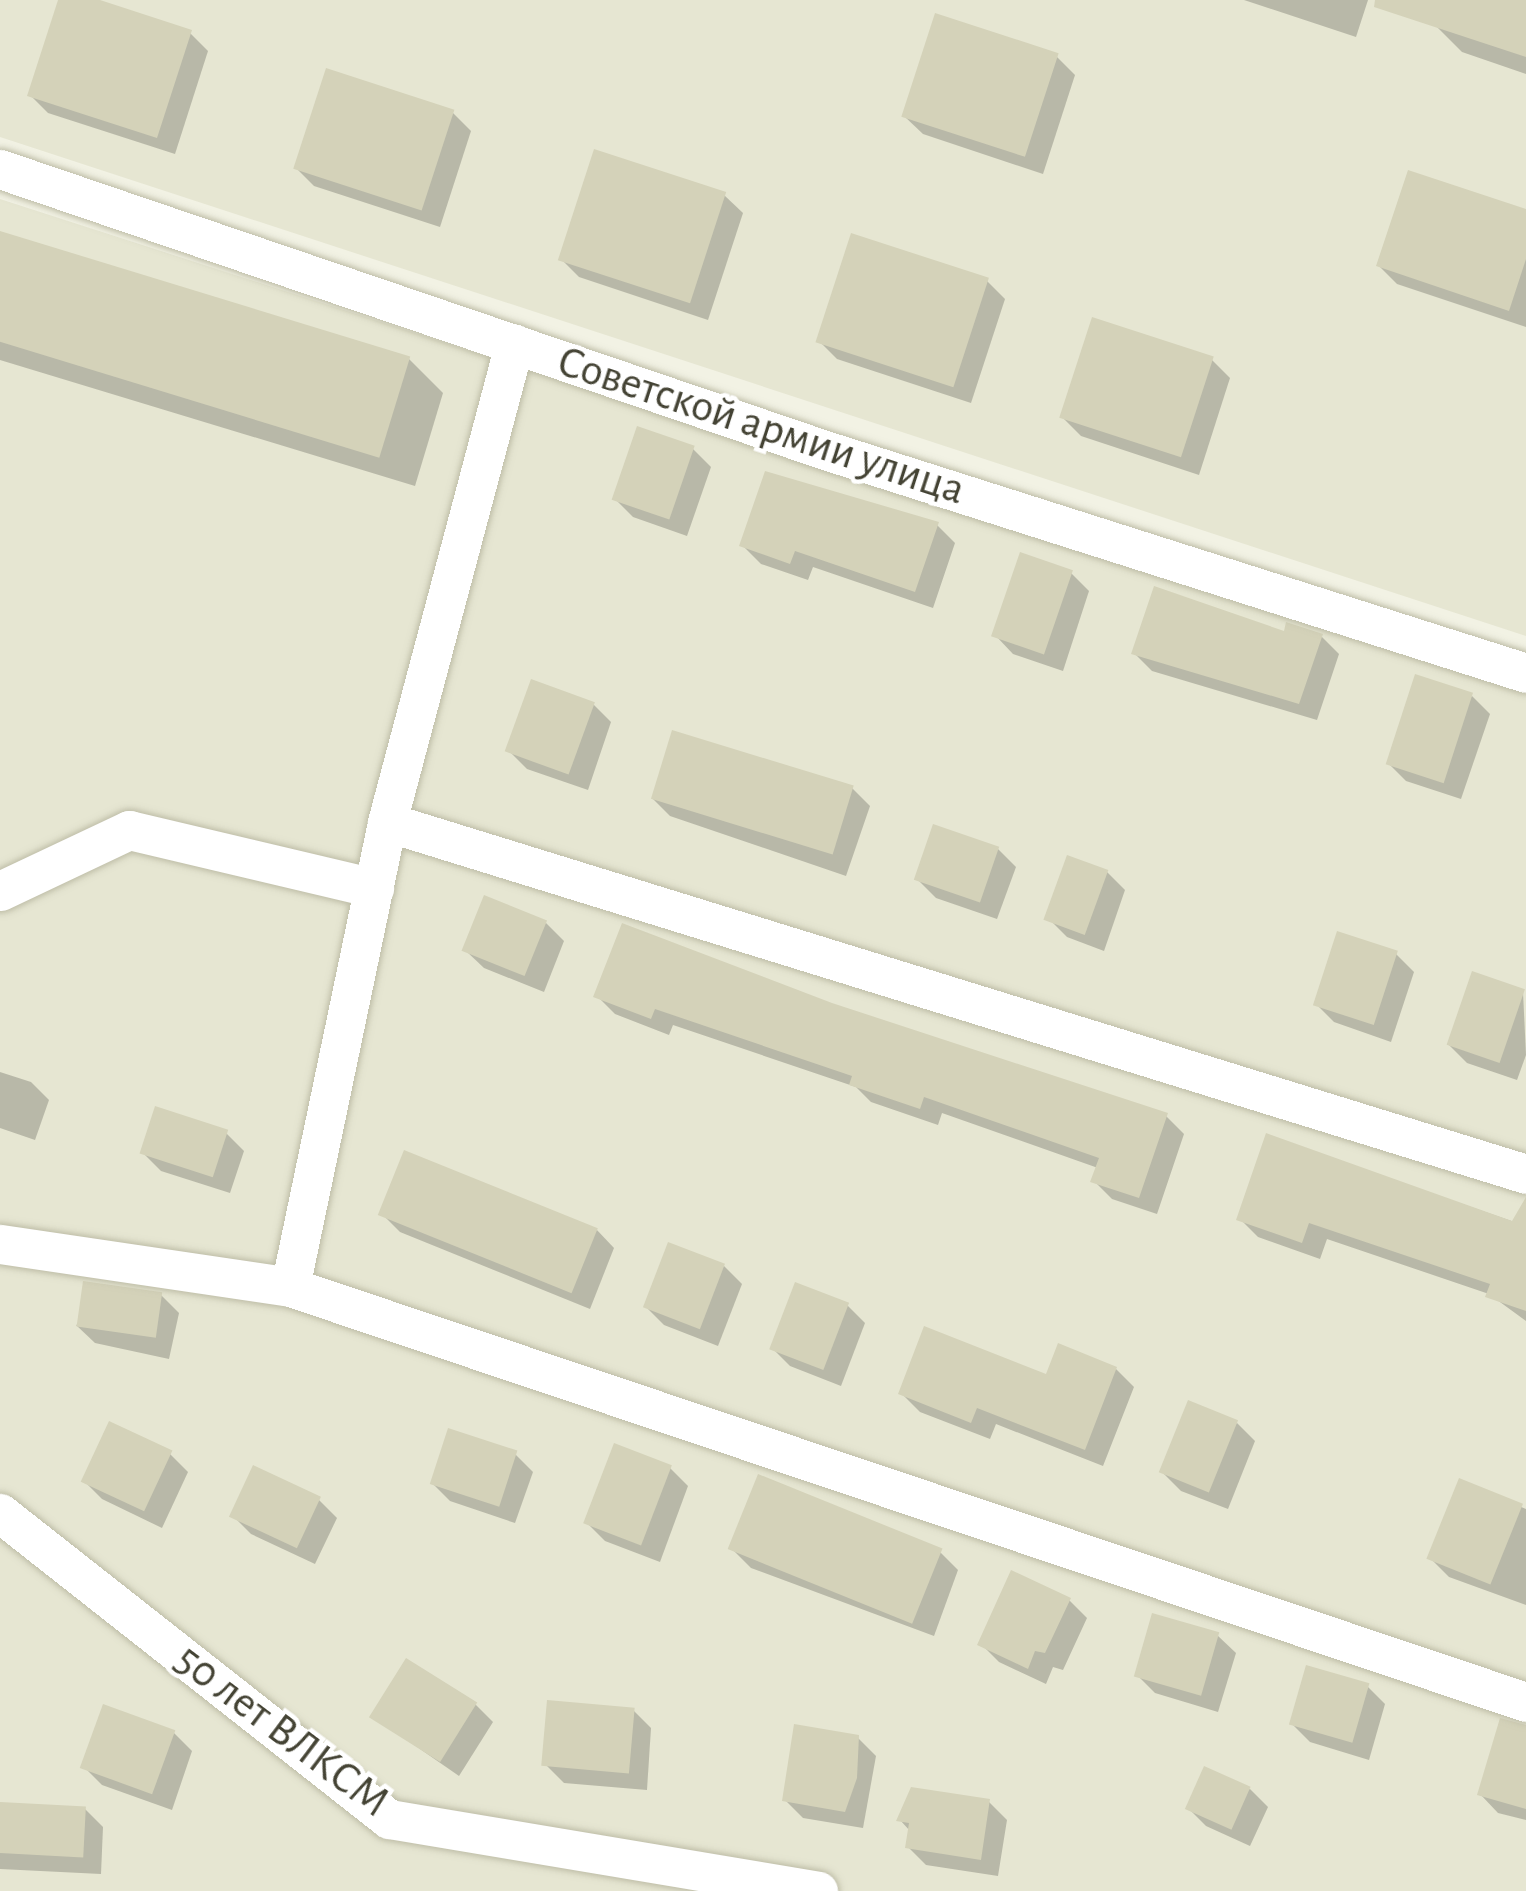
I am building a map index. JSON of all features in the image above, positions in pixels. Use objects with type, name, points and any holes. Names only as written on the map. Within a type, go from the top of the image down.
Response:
[{"type":"street","name":"Советской армии улица","points":[[0,169],[514,344],[1526,674]]},
{"type":"street","points":[[290,1287],[387,821],[514,344]]},
{"type":"street","points":[[387,821],[1526,1174]]},
{"type":"street","points":[[0,891],[129,830],[374,888]]},
{"type":"street","points":[[0,1244],[290,1287],[1526,1702]]},
{"type":"street","name":"50 лет ВЛКСМ","points":[[0,1514],[389,1819],[818,1891]]},
{"type":"shaded area","points":[[0,0],[1526,0],[1526,636],[0,137]]},
{"type":"shaded area","points":[[0,199],[1526,692],[1526,1891],[0,1891]]},
{"type":"building","points":[[58,0],[100,0],[192,30],[157,138],[27,96]]},
{"type":"building","points":[[1375,0],[1526,0],[1526,57],[1374,7]]},
{"type":"building","points":[[935,13],[1059,53],[1025,157],[901,117]]},
{"type":"building","points":[[326,68],[454,110],[422,211],[293,169]]},
{"type":"building","points":[[594,149],[726,192],[690,303],[558,260]]},
{"type":"building","points":[[1408,170],[1526,209],[1526,259],[1509,311],[1376,266]]},
{"type":"building","points":[[0,231],[410,356],[379,458],[0,342]]},
{"type":"building","points":[[851,233],[989,278],[953,387],[815,342]]},
{"type":"building","points":[[1092,317],[1214,357],[1181,457],[1059,418]]},
{"type":"building","points":[[637,426],[695,446],[669,520],[612,500]]},
{"type":"building","points":[[765,471],[939,522],[915,592],[795,551],[790,564],[739,546]]},
{"type":"building","points":[[1020,552],[1073,570],[1044,654],[991,636]]},
{"type":"building","points":[[1154,586],[1284,631],[1286,622],[1323,634],[1299,704],[1131,654]]},
{"type":"building","points":[[1415,674],[1473,693],[1444,783],[1386,764]]},
{"type":"building","points":[[531,679],[595,702],[569,775],[505,751]]},
{"type":"building","points":[[672,730],[854,786],[833,854],[651,799]]},
{"type":"building","points":[[933,824],[999,847],[980,903],[914,880]]},
{"type":"building","points":[[1067,855],[1108,870],[1085,935],[1043,920]]},
{"type":"building","points":[[484,895],[547,920],[525,976],[462,951]]},
{"type":"building","points":[[622,923],[832,1003],[1168,1113],[1139,1198],[1090,1182],[1099,1158],[924,1097],[920,1109],[849,1085],[852,1076],[655,1009],[651,1019],[593,997]]},
{"type":"building","points":[[1337,931],[1398,951],[1374,1025],[1313,1005]]},
{"type":"building","points":[[1472,971],[1525,989],[1500,1063],[1447,1045]]},
{"type":"building","points":[[155,1106],[228,1130],[213,1177],[140,1154]]},
{"type":"building","points":[[1266,1133],[1512,1221],[1526,1197],[1526,1311],[1485,1297],[1490,1284],[1309,1223],[1302,1243],[1236,1220]]},
{"type":"building","points":[[404,1150],[598,1228],[572,1293],[378,1215]]},
{"type":"building","points":[[668,1242],[725,1264],[700,1329],[643,1307]]},
{"type":"building","points":[[83,1281],[162,1292],[156,1338],[77,1327]]},
{"type":"building","points":[[795,1282],[849,1303],[823,1370],[769,1349]]},
{"type":"building","points":[[924,1326],[1046,1374],[1058,1343],[1117,1367],[1085,1450],[977,1408],[971,1423],[898,1394]]},
{"type":"building","points":[[1188,1400],[1238,1420],[1209,1493],[1159,1472]]},
{"type":"building","points":[[109,1421],[172,1451],[144,1511],[81,1482]]},
{"type":"building","points":[[448,1428],[517,1451],[499,1507],[430,1484]]},
{"type":"building","points":[[614,1443],[672,1465],[641,1546],[583,1523]]},
{"type":"building","points":[[253,1465],[321,1497],[297,1548],[229,1517]]},
{"type":"building","points":[[758,1474],[943,1549],[912,1624],[728,1549]]},
{"type":"building","points":[[1459,1478],[1523,1504],[1490,1585],[1426,1559]]},
{"type":"building","points":[[1011,1570],[1071,1598],[1045,1653],[1035,1651],[1028,1669],[977,1645]]},
{"type":"building","points":[[1152,1613],[1219,1632],[1201,1696],[1134,1676]]},
{"type":"building","points":[[406,1658],[477,1703],[440,1762],[369,1717]]},
{"type":"building","points":[[1306,1665],[1369,1683],[1352,1743],[1289,1725]]},
{"type":"building","points":[[547,1700],[635,1708],[629,1773],[541,1766]]},
{"type":"building","points":[[103,1704],[175,1730],[152,1794],[80,1768]]},
{"type":"building","points":[[1500,1718],[1526,1725],[1526,1809],[1477,1795]]},
{"type":"building","points":[[794,1724],[859,1735],[857,1778],[845,1812],[782,1801]]},
{"type":"building","points":[[1204,1766],[1251,1787],[1231,1830],[1185,1809]]},
{"type":"building","points":[[911,1787],[990,1799],[981,1860],[905,1848],[909,1823],[896,1821]]},
{"type":"building","points":[[0,1802],[86,1807],[83,1857],[0,1853]]}]
